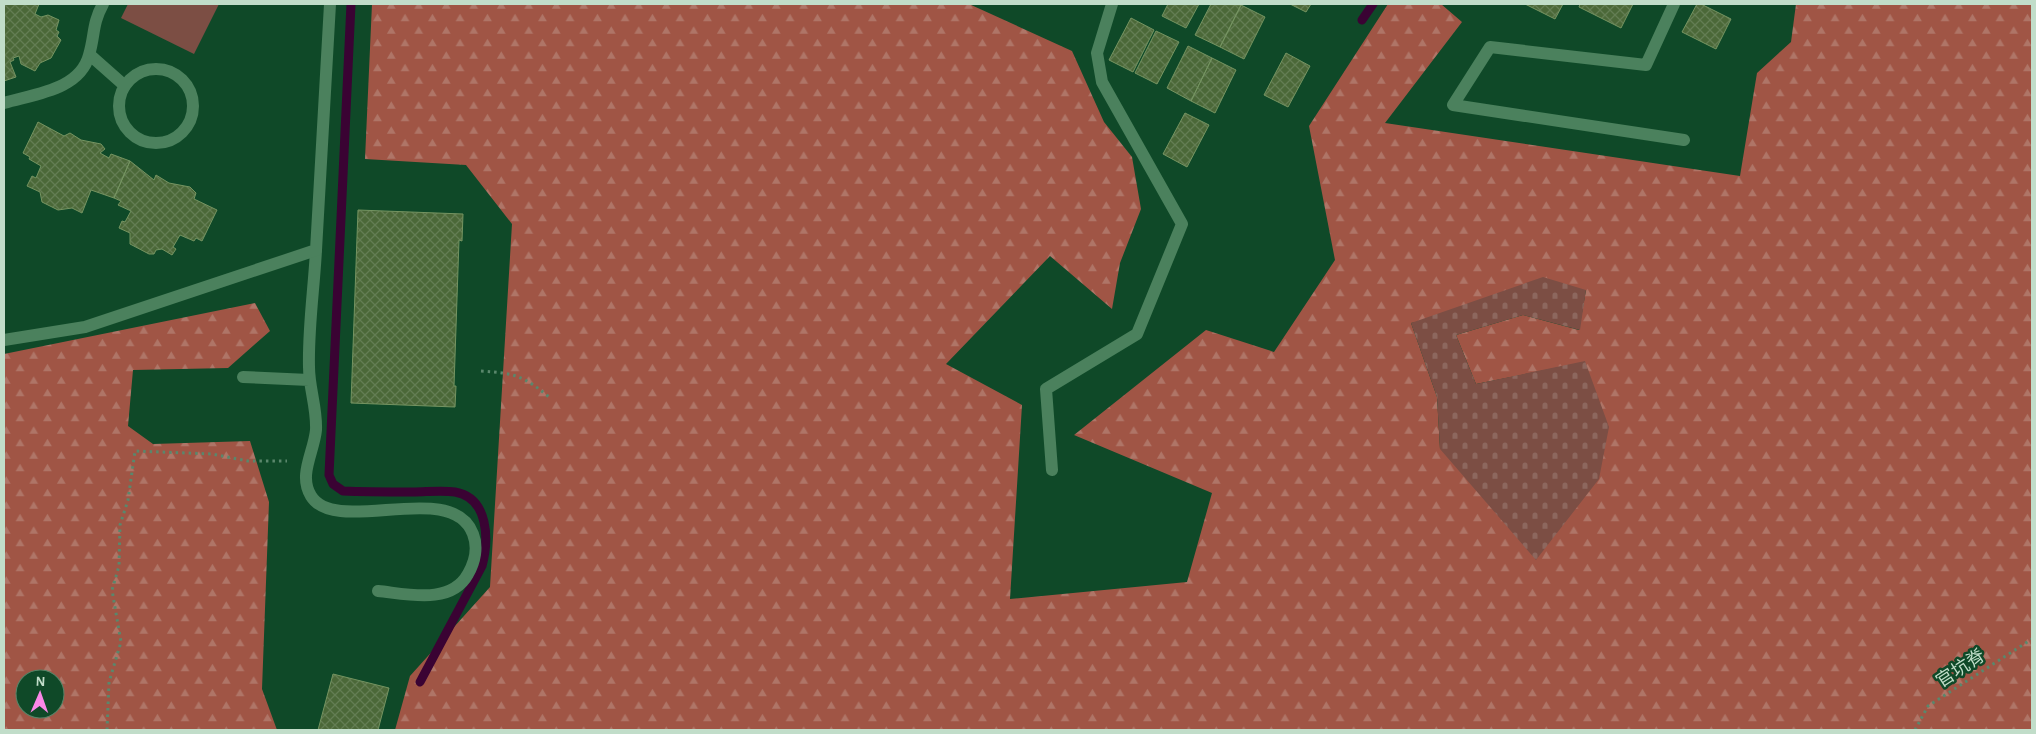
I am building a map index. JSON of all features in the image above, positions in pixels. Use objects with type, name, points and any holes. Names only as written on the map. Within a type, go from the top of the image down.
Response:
[{"type":"street","points":[[4,103],[69,83],[84,70],[90,55],[94,20],[102,4]]},
{"type":"street","points":[[330,4],[309,380],[314,400],[316,431],[306,473],[308,489],[314,500],[322,506],[340,510],[433,509],[451,511],[466,521],[474,535],[475,552],[470,571],[461,584],[444,593],[422,596],[378,592]]},
{"type":"street","points":[[1052,470],[1046,389],[1137,334],[1182,224],[1141,155],[1102,82],[1096,53],[1112,4]]},
{"type":"street","points":[[1674,4],[1646,65],[1490,47],[1453,105],[1684,140]]},
{"type":"street","points":[[90,55],[125,86]]},
{"type":"street","points":[[152,69],[169,71],[183,80],[192,94],[193,111],[187,127],[175,138],[160,143],[143,141],[129,132],[121,118],[119,101],[125,86],[137,74],[152,69]]},
{"type":"street","points":[[4,340],[85,327],[316,250]]},
{"type":"street","points":[[244,377],[309,380]]},
{"type":"path","points":[[481,371],[500,372],[529,380],[550,397]]},
{"type":"path","points":[[107,730],[109,682],[121,642],[112,590],[119,566],[120,525],[128,500],[135,451],[212,454],[248,461],[308,461]]},
{"type":"path","name":"官坑脊","points":[[1915,730],[1928,706],[2032,639]]},
{"type":"green space","points":[[128,4],[219,4],[194,54],[121,18]]},
{"type":"green space","points":[[372,4],[969,4],[1072,51],[1104,122],[1132,157],[1141,209],[1120,263],[1112,309],[1050,256],[946,364],[1022,405],[1010,599],[1187,582],[1212,493],[1074,435],[1206,330],[1274,352],[1335,260],[1309,126],[1388,4],[1441,4],[1462,22],[1385,123],[1740,176],[1757,73],[1791,42],[1796,4],[2032,4],[2032,730],[395,730],[410,676],[490,587],[512,224],[466,165],[365,159]],"holes":[[[1586,290],[1579,330],[1523,315],[1456,335],[1476,384],[1585,362],[1440,449],[1437,397],[1411,323]]]},
{"type":"green space","points":[[1543,277],[1586,290],[1580,330],[1523,315],[1456,335],[1476,384],[1585,361],[1609,427],[1599,479],[1536,560],[1440,449],[1437,397],[1411,323]]},
{"type":"green space","points":[[255,303],[270,331],[228,368],[133,370],[128,426],[153,444],[250,441],[269,502],[262,689],[277,730],[4,730],[4,354]]},
{"type":"building","points":[[4,4],[39,4],[35,14],[41,17],[48,15],[59,20],[56,30],[59,32],[57,36],[61,40],[51,58],[40,63],[35,71],[21,64],[19,56],[13,58],[14,60],[10,62],[16,77],[4,81]]},
{"type":"building","points":[[1168,4],[1199,4],[1186,28],[1162,16]]},
{"type":"building","points":[[1211,4],[1241,5],[1220,47],[1195,35]]},
{"type":"building","points":[[1290,4],[1311,4],[1306,12]]},
{"type":"building","points":[[1525,4],[1563,4],[1555,19]]},
{"type":"building","points":[[1580,4],[1633,4],[1621,28],[1579,7]]},
{"type":"building","points":[[1697,4],[1701,4],[1731,19],[1716,49],[1682,32]]},
{"type":"building","points":[[1241,5],[1265,17],[1244,59],[1220,47]]},
{"type":"building","points":[[1131,18],[1154,30],[1133,72],[1109,60]]},
{"type":"building","points":[[1156,31],[1179,42],[1157,84],[1135,73]]},
{"type":"building","points":[[1188,46],[1212,58],[1191,101],[1167,88]]},
{"type":"building","points":[[1286,53],[1310,66],[1288,107],[1264,95]]},
{"type":"building","points":[[1212,58],[1236,70],[1215,113],[1191,101]]},
{"type":"building","points":[[1185,113],[1209,125],[1187,167],[1163,154]]},
{"type":"building","points":[[38,122],[64,136],[70,133],[81,140],[101,144],[105,149],[100,153],[109,158],[111,154],[130,161],[114,198],[91,190],[82,213],[72,208],[58,210],[42,202],[40,192],[27,186],[32,176],[36,178],[41,166],[23,153]]},
{"type":"building","points":[[130,161],[154,180],[156,175],[169,183],[190,187],[196,193],[194,199],[217,210],[202,241],[196,238],[194,241],[180,235],[173,247],[176,249],[172,255],[162,249],[156,250],[154,254],[149,254],[130,244],[130,233],[119,228],[122,221],[125,222],[131,211],[118,205],[121,201],[114,198]]},
{"type":"building","points":[[358,210],[463,214],[462,241],[459,240],[454,386],[456,386],[455,407],[351,403]]},
{"type":"building","points":[[333,674],[389,688],[378,730],[318,730]]},
{"type":"waterway","points":[[351,4],[329,475],[333,484],[343,491],[455,492],[475,502],[484,522],[486,544],[482,566],[420,682]]},
{"type":"waterway","points":[[1362,20],[1373,4]]}]
